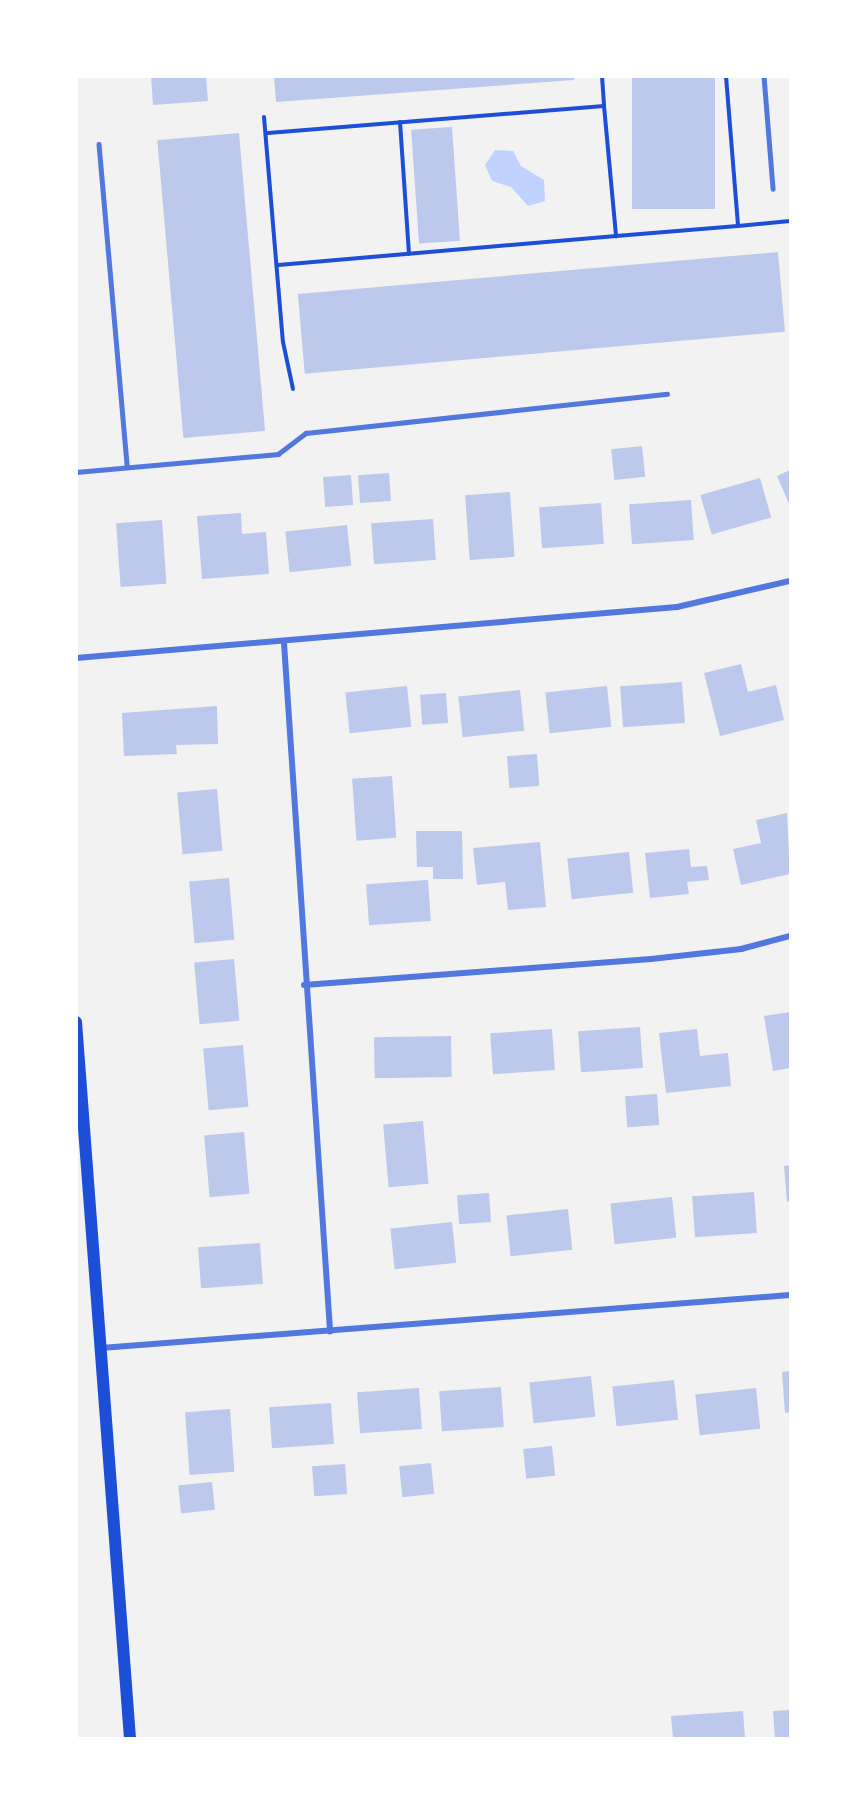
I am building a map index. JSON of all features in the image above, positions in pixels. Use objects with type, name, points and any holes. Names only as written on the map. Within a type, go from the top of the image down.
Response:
[{"type":"main road","points":[[76,1022],[130,1738]]},
{"type":"street","points":[[76,658],[284,643],[677,607],[790,580]]},
{"type":"street","points":[[284,643],[304,985],[330,1331]]},
{"type":"street","points":[[304,985],[651,959],[741,949],[790,936]]},
{"type":"street","points":[[100,1348],[790,1295]]},
{"type":"lane","points":[[764,76],[773,189]]},
{"type":"lane","points":[[99,144],[127,467]]},
{"type":"lane","points":[[76,472],[278,454],[306,433],[667,394]]},
{"type":"path","points":[[602,76],[616,236]]},
{"type":"path","points":[[726,76],[738,225]]},
{"type":"path","points":[[268,133],[604,106]]},
{"type":"path","points":[[264,117],[268,133],[278,265],[293,389]]},
{"type":"path","points":[[399,122],[409,254]]},
{"type":"path","points":[[278,265],[790,221]]},
{"type":"water","points":[[495,150],[513,151],[521,166],[544,180],[545,201],[528,206],[511,187],[492,181],[485,165]]},
{"type":"building","points":[[151,76],[206,76],[208,101],[153,105]]},
{"type":"building","points":[[274,76],[574,76],[574,80],[276,102]]},
{"type":"building","points":[[632,76],[715,76],[715,209],[632,209]]},
{"type":"building","points":[[452,127],[460,241],[419,244],[411,130]]},
{"type":"building","points":[[239,133],[265,431],[183,438],[157,140]]},
{"type":"building","points":[[778,252],[785,332],[305,374],[298,294]]},
{"type":"building","points":[[642,446],[645,477],[614,480],[611,449]]},
{"type":"building","points":[[790,470],[790,506],[777,476]]},
{"type":"building","points":[[389,473],[391,501],[360,503],[358,475]]},
{"type":"building","points":[[351,475],[353,505],[325,507],[323,477]]},
{"type":"building","points":[[760,478],[771,517],[712,535],[700,495]]},
{"type":"building","points":[[510,492],[515,557],[470,560],[465,495]]},
{"type":"building","points":[[691,500],[694,540],[632,544],[629,504]]},
{"type":"building","points":[[601,503],[604,544],[542,548],[539,507]]},
{"type":"building","points":[[241,513],[242,534],[266,532],[269,574],[202,579],[197,516]]},
{"type":"building","points":[[433,519],[436,560],[374,564],[371,523]]},
{"type":"building","points":[[162,520],[166,584],[121,587],[116,523]]},
{"type":"building","points":[[347,525],[351,566],[290,572],[285,531]]},
{"type":"building","points":[[741,664],[748,692],[776,685],[784,720],[720,736],[704,673]]},
{"type":"building","points":[[682,682],[685,723],[623,727],[620,686]]},
{"type":"building","points":[[407,686],[411,727],[350,733],[345,692]]},
{"type":"building","points":[[607,686],[611,727],[550,733],[545,692]]},
{"type":"building","points":[[520,690],[524,731],[463,737],[458,696]]},
{"type":"building","points":[[446,693],[448,723],[422,725],[420,695]]},
{"type":"building","points":[[217,706],[218,744],[176,745],[177,754],[124,756],[122,713]]},
{"type":"building","points":[[537,754],[539,786],[509,788],[507,756]]},
{"type":"building","points":[[392,776],[396,838],[356,841],[352,779]]},
{"type":"building","points":[[217,789],[222,851],[183,854],[177,792]]},
{"type":"building","points":[[787,813],[790,874],[741,885],[733,849],[761,843],[756,820]]},
{"type":"building","points":[[416,831],[462,831],[463,879],[433,879],[433,867],[417,867]]},
{"type":"building","points":[[540,842],[546,907],[508,910],[505,882],[477,885],[473,848]]},
{"type":"building","points":[[689,849],[691,867],[707,866],[709,880],[687,882],[689,894],[650,898],[645,853]]},
{"type":"building","points":[[629,852],[633,893],[572,899],[567,858]]},
{"type":"building","points":[[229,878],[234,940],[195,943],[189,881]]},
{"type":"building","points":[[428,880],[431,921],[369,925],[366,884]]},
{"type":"building","points":[[234,959],[239,1021],[200,1024],[194,962]]},
{"type":"building","points":[[790,1012],[790,1068],[773,1071],[764,1016]]},
{"type":"building","points":[[640,1027],[643,1068],[581,1072],[578,1031]]},
{"type":"building","points":[[552,1029],[555,1070],[493,1074],[490,1033]]},
{"type":"building","points":[[697,1029],[700,1056],[728,1053],[731,1086],[666,1093],[659,1033]]},
{"type":"building","points":[[451,1036],[452,1077],[375,1078],[374,1037]]},
{"type":"building","points":[[243,1045],[248,1107],[209,1110],[203,1048]]},
{"type":"building","points":[[657,1094],[659,1125],[627,1127],[625,1096]]},
{"type":"building","points":[[423,1121],[428,1184],[389,1187],[383,1124]]},
{"type":"building","points":[[244,1132],[249,1194],[210,1197],[204,1135]]},
{"type":"building","points":[[790,1165],[790,1201],[787,1202],[784,1166]]},
{"type":"building","points":[[754,1192],[757,1233],[695,1237],[692,1196]]},
{"type":"building","points":[[489,1193],[491,1222],[459,1224],[457,1195]]},
{"type":"building","points":[[672,1197],[676,1238],[615,1244],[610,1203]]},
{"type":"building","points":[[568,1209],[572,1250],[511,1256],[506,1215]]},
{"type":"building","points":[[452,1222],[456,1263],[395,1269],[390,1228]]},
{"type":"building","points":[[260,1243],[263,1284],[201,1288],[198,1247]]},
{"type":"building","points":[[790,1371],[790,1412],[785,1413],[782,1372]]},
{"type":"building","points":[[591,1376],[595,1417],[534,1423],[529,1382]]},
{"type":"building","points":[[674,1380],[678,1420],[617,1426],[612,1386]]},
{"type":"building","points":[[501,1387],[504,1427],[442,1431],[439,1391]]},
{"type":"building","points":[[419,1388],[422,1429],[360,1433],[357,1392]]},
{"type":"building","points":[[756,1388],[760,1429],[700,1435],[695,1394]]},
{"type":"building","points":[[331,1403],[334,1444],[272,1448],[269,1407]]},
{"type":"building","points":[[230,1409],[234,1472],[190,1475],[185,1412]]},
{"type":"building","points":[[552,1446],[555,1476],[526,1479],[523,1449]]},
{"type":"building","points":[[431,1463],[434,1494],[402,1497],[399,1466]]},
{"type":"building","points":[[345,1464],[347,1494],[314,1496],[312,1466]]},
{"type":"building","points":[[212,1482],[215,1510],[181,1513],[178,1486]]},
{"type":"building","points":[[790,1710],[790,1738],[775,1738],[773,1711]]},
{"type":"building","points":[[743,1711],[745,1738],[673,1738],[671,1716]]}]
